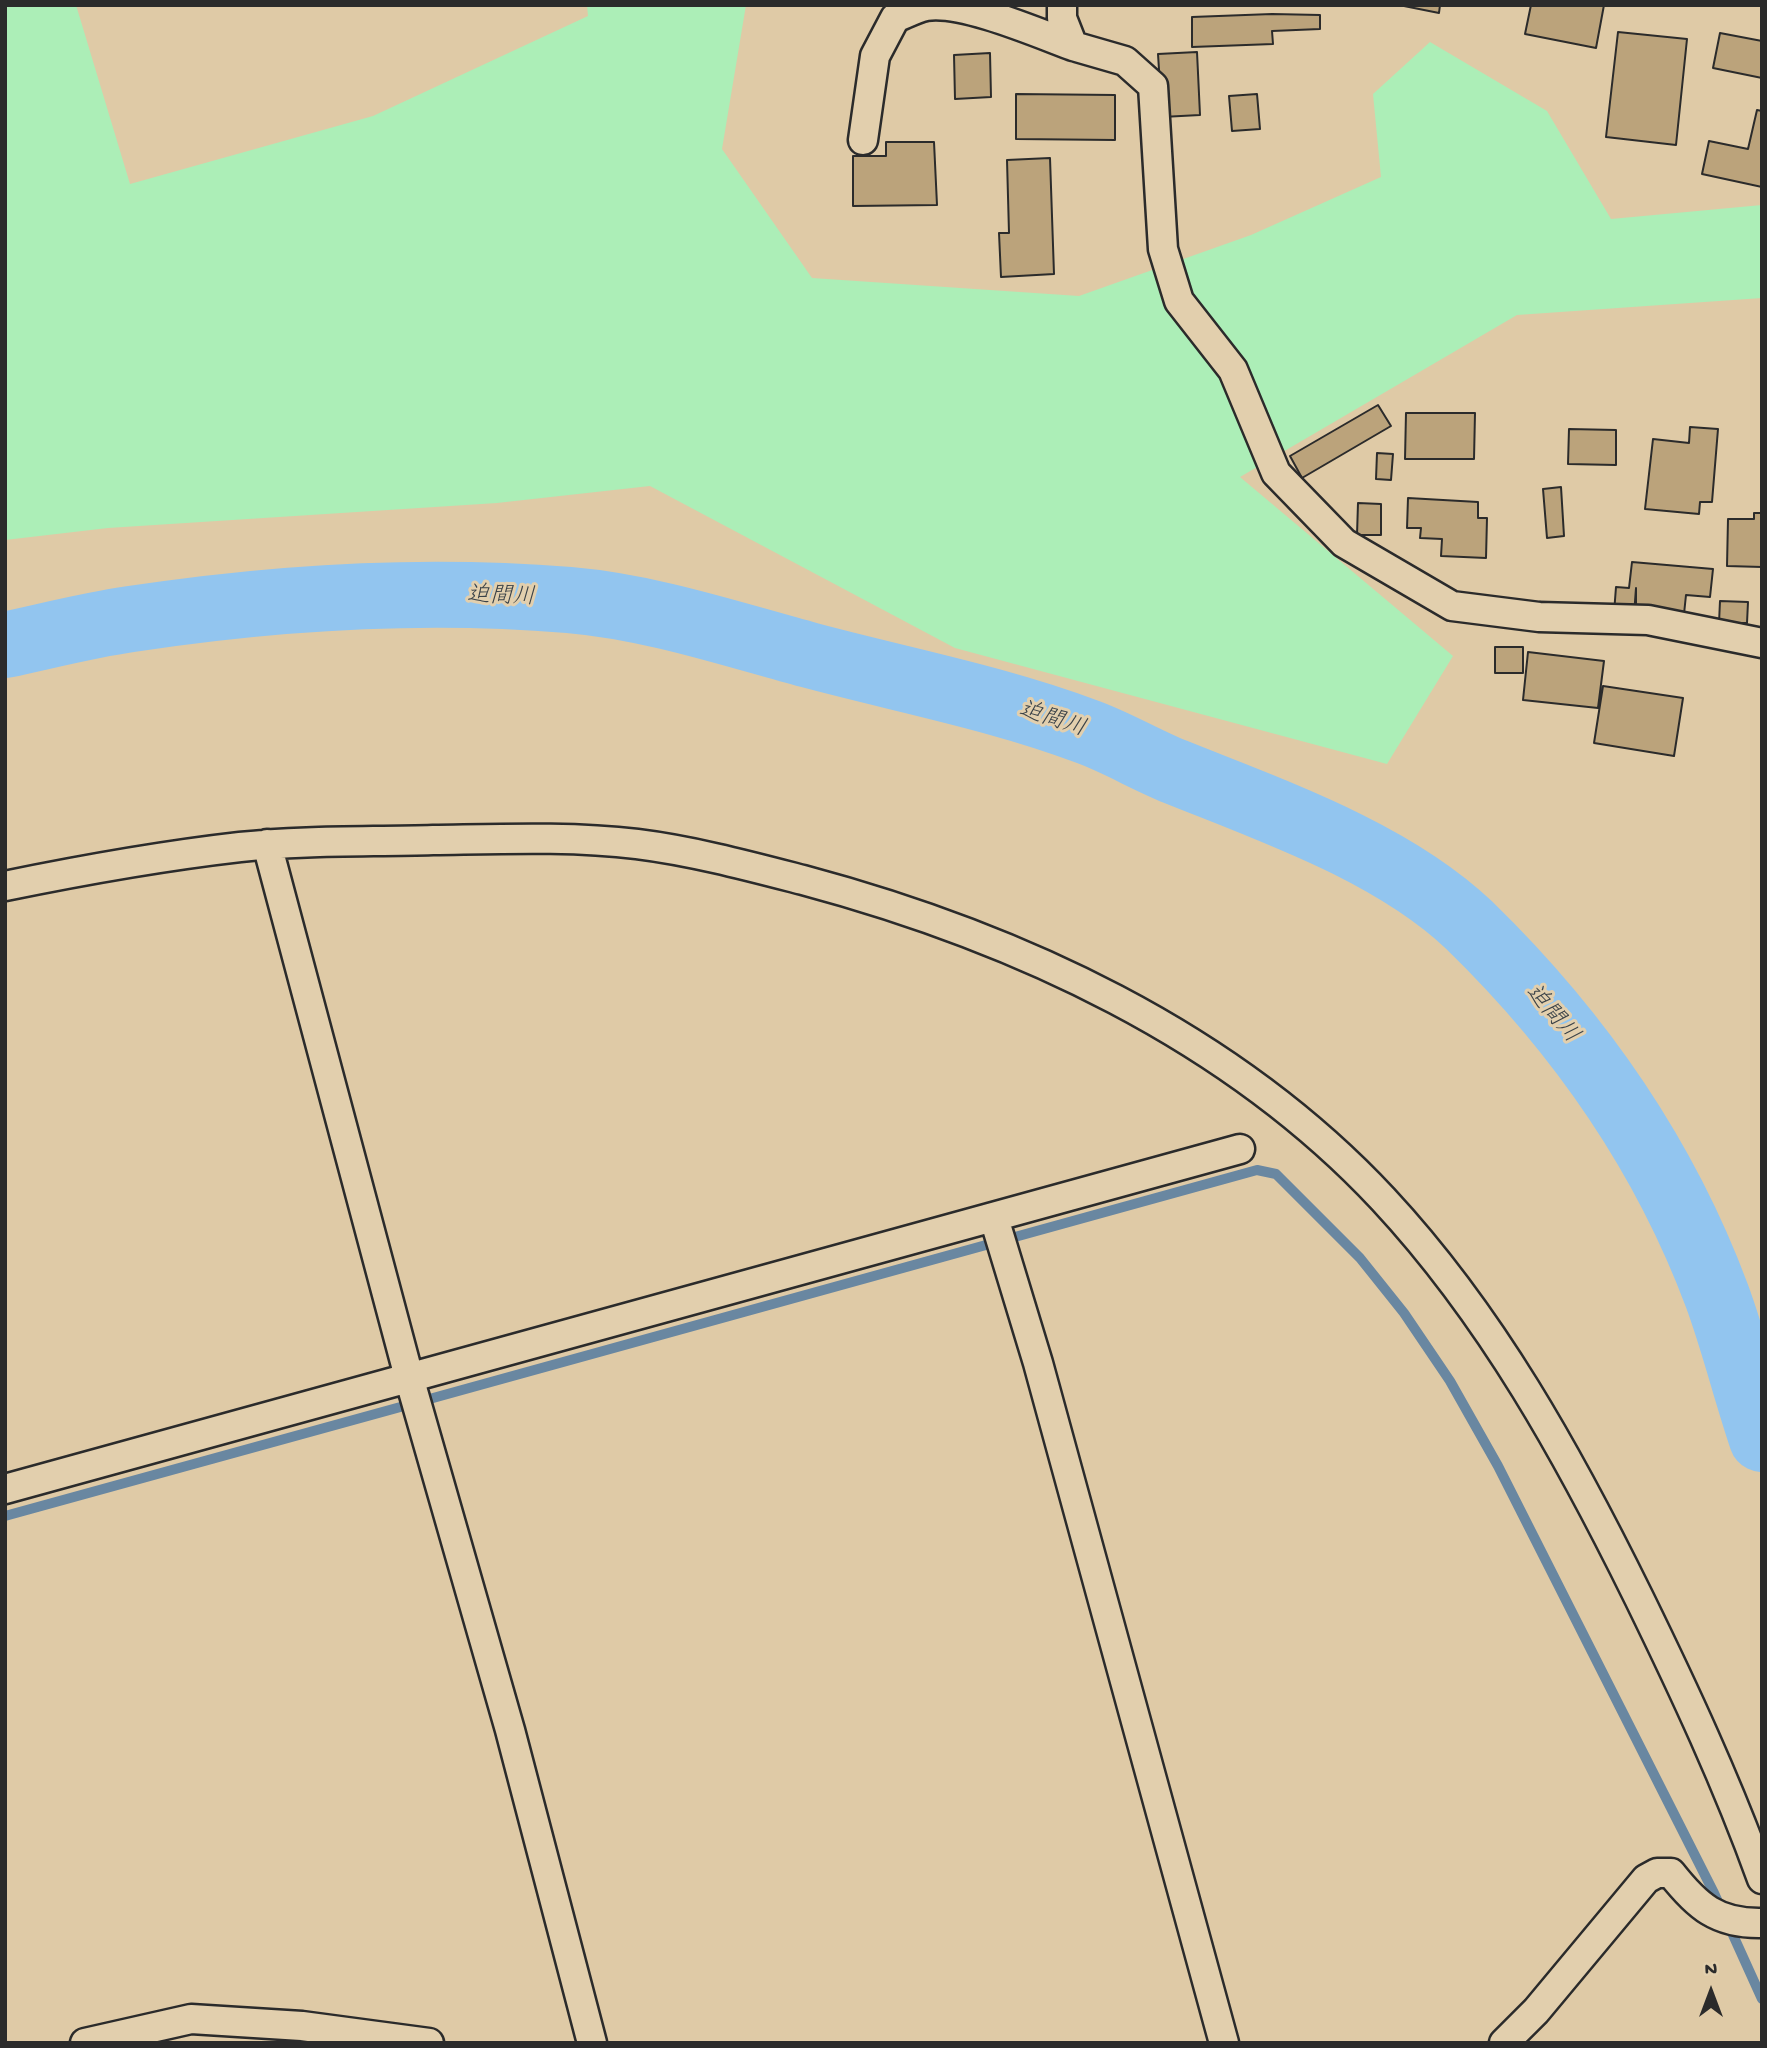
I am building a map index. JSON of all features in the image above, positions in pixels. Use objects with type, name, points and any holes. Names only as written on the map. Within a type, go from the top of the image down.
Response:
[{"type":"street","points":[[1062,5],[1062,19],[1073,46]]},
{"type":"street","points":[[863,140],[875,56],[895,18],[927,6],[958,8],[1014,23],[1073,46],[1125,61],[1153,86],[1163,249],[1179,301],[1233,370],[1276,473],[1344,543],[1452,606],[1539,617],[1648,620],[1762,643]]},
{"type":"street","points":[[5,886],[99,867],[267,844],[474,839],[638,844],[771,872],[907,912],[1077,978],[1178,1035],[1256,1088],[1315,1134],[1382,1198],[1463,1294],[1582,1482],[1732,1796],[1762,1879]]},
{"type":"street","points":[[267,844],[409,1377],[510,1730],[592,2043]]},
{"type":"street","points":[[5,1489],[1240,1149]]},
{"type":"street","points":[[994,1218],[1038,1363],[1224,2043]]},
{"type":"street","points":[[1504,2043],[1536,2011],[1646,1879],[1657,1873],[1671,1873],[1695,1903],[1712,1914],[1762,1923]]},
{"type":"street","points":[[85,2043],[157,2024],[191,2019],[222,2031],[429,2043]]},
{"type":"green space","points":[[5,5],[76,5],[130,184],[373,116],[588,16],[587,5],[746,5],[722,149],[812,278],[1079,296],[1251,235],[1381,177],[1373,94],[1430,42],[1547,111],[1611,219],[1762,205],[1762,298],[1517,315],[1240,477],[1453,656],[1387,764],[955,648],[650,486],[497,503],[108,528],[5,540]]},
{"type":"building","points":[[1399,5],[1440,5],[1439,13]]},
{"type":"building","points":[[1531,5],[1604,5],[1596,48],[1525,34]]},
{"type":"building","points":[[1320,15],[1320,29],[1272,31],[1273,44],[1192,47],[1192,17]]},
{"type":"building","points":[[1618,32],[1687,39],[1676,145],[1606,137]]},
{"type":"building","points":[[1720,33],[1762,41],[1762,78],[1713,68]]},
{"type":"building","points":[[1197,52],[1200,115],[1162,117],[1158,54]]},
{"type":"building","points":[[990,53],[991,97],[955,99],[954,55]]},
{"type":"building","points":[[1016,94],[1115,95],[1115,140],[1016,139]]},
{"type":"building","points":[[1257,94],[1260,129],[1232,131],[1229,96]]},
{"type":"building","points":[[1757,110],[1762,111],[1762,187],[1702,174],[1709,141],[1748,149]]},
{"type":"building","points":[[886,142],[934,142],[937,205],[853,206],[853,156],[886,156]]},
{"type":"building","points":[[1050,158],[1054,274],[1001,277],[999,233],[1009,233],[1007,160]]},
{"type":"building","points":[[1378,405],[1391,426],[1302,478],[1290,456]]},
{"type":"building","points":[[1406,413],[1475,413],[1474,459],[1405,459]]},
{"type":"building","points":[[1690,427],[1718,429],[1712,502],[1700,502],[1699,514],[1645,509],[1653,439],[1689,443]]},
{"type":"building","points":[[1569,429],[1616,430],[1616,465],[1568,464]]},
{"type":"building","points":[[1377,453],[1393,454],[1391,480],[1376,479]]},
{"type":"building","points":[[1561,487],[1564,536],[1547,538],[1543,489]]},
{"type":"building","points":[[1408,498],[1478,502],[1478,518],[1487,518],[1486,558],[1441,556],[1442,539],[1420,538],[1421,528],[1407,528]]},
{"type":"building","points":[[1358,503],[1381,504],[1381,535],[1357,535]]},
{"type":"building","points":[[1754,513],[1762,513],[1762,567],[1727,566],[1728,519],[1754,519]]},
{"type":"building","points":[[1632,562],[1713,569],[1710,597],[1686,595],[1684,614],[1636,610],[1636,588],[1634,615],[1614,613],[1616,587],[1629,588]]},
{"type":"building","points":[[1720,601],[1748,602],[1747,623],[1719,623]]},
{"type":"building","points":[[1495,647],[1523,647],[1523,673],[1495,673]]},
{"type":"building","points":[[1528,652],[1604,661],[1598,708],[1523,700]]},
{"type":"building","points":[[1603,686],[1683,698],[1674,756],[1594,743]]},
{"type":"waterway","name":"迫間川","points":[[5,645],[131,619],[295,600],[460,595],[514,596],[600,604],[690,622],[985,699],[1054,720],[1099,736],[1165,767],[1291,818],[1368,855],[1438,899],[1469,925],[1508,965],[1581,1051],[1644,1144],[1696,1244],[1723,1313],[1762,1439]]},
{"type":"waterway","points":[[5,1516],[1257,1170],[1276,1174],[1360,1258],[1404,1313],[1450,1381],[1498,1466],[1714,1893],[1762,1999]]}]
